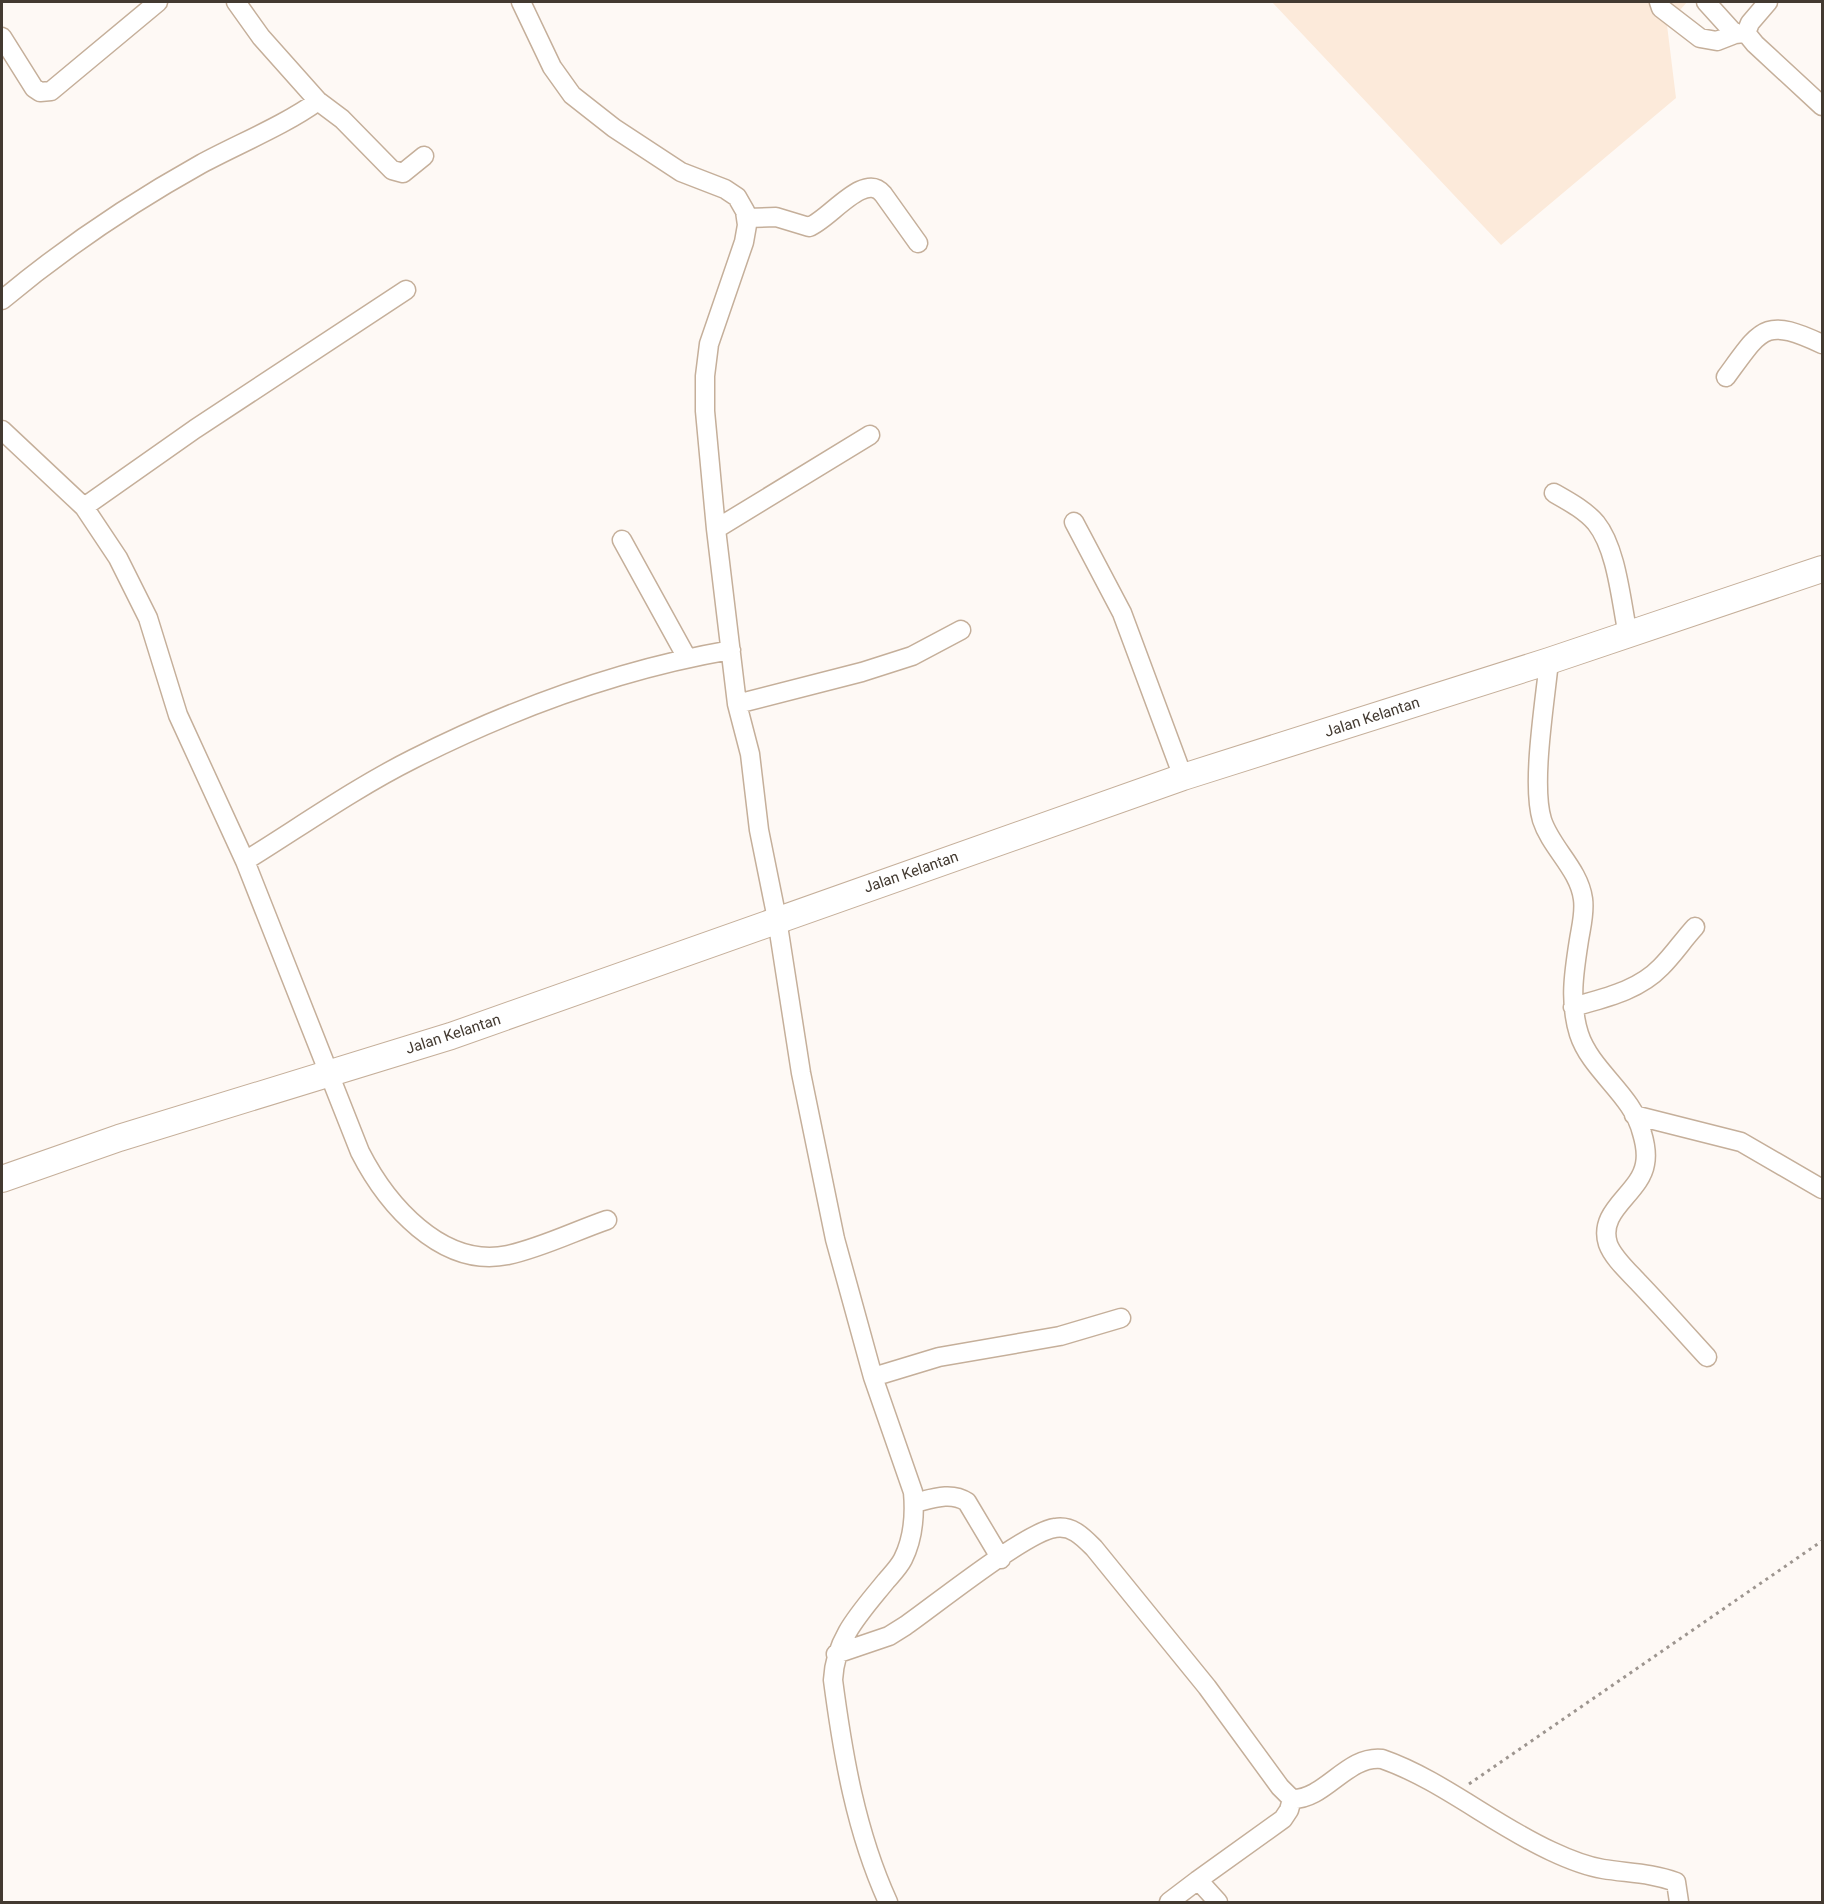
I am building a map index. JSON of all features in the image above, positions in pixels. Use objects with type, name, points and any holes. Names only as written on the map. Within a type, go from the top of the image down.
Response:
[{"type":"highway","name":"Jalan Kelantan","points":[[2,1178],[119,1138],[451,1036],[1184,777],[1549,662],[1822,569]]},
{"type":"street","points":[[2,37],[34,88],[40,92],[51,91],[60,87],[158,2]]},
{"type":"street","points":[[237,2],[261,37],[318,101],[342,119],[398,174],[410,170],[424,156]]},
{"type":"street","points":[[521,2],[552,67],[572,94],[614,128],[681,172],[725,189],[737,197],[746,218],[744,242],[705,361],[705,411],[716,529],[737,704],[750,754],[759,830],[834,1239],[873,1377],[913,1492],[914,1503],[911,1535],[902,1561],[844,1634],[836,1653],[833,1680],[849,1780],[870,1862],[888,1902]]},
{"type":"street","points":[[1659,2],[1661,8],[1700,38],[1717,41],[1741,33],[1767,2]]},
{"type":"street","points":[[1706,2],[1822,106]]},
{"type":"street","points":[[2,300],[70,248],[128,209],[198,165],[318,101]]},
{"type":"street","points":[[746,218],[776,217],[808,227],[822,220],[858,191],[872,186],[878,188],[883,194],[918,243]]},
{"type":"street","points":[[84,507],[195,429],[406,290]]},
{"type":"street","points":[[1726,377],[1757,337],[1767,331],[1790,329],[1822,344]]},
{"type":"street","points":[[2,430],[84,507],[118,558],[148,618],[178,715],[245,861],[360,1152],[372,1176],[413,1223],[434,1239],[472,1254],[507,1255],[607,1220]]},
{"type":"street","points":[[716,529],[870,435]]},
{"type":"street","points":[[1554,493],[1596,523],[1606,541],[1628,635]]},
{"type":"street","points":[[1074,522],[1122,613],[1184,777]]},
{"type":"street","points":[[622,540],[687,658]]},
{"type":"street","points":[[737,704],[862,672],[912,656],[961,630]]},
{"type":"street","points":[[245,861],[410,760],[459,737],[568,693],[687,658],[731,650]]},
{"type":"street","points":[[1549,662],[1538,804],[1550,841],[1576,878],[1583,900],[1584,914],[1574,972],[1573,1007],[1580,1037],[1634,1114],[1642,1131],[1645,1166],[1636,1184],[1614,1209],[1607,1230],[1608,1244],[1621,1263],[1707,1357]]},
{"type":"street","points":[[1573,1007],[1608,998],[1646,980],[1660,968],[1695,927]]},
{"type":"street","points":[[1634,1114],[1741,1142],[1822,1189]]},
{"type":"street","points":[[873,1377],[939,1357],[1060,1336],[1121,1318]]},
{"type":"street","points":[[914,1503],[944,1496],[960,1497],[967,1502],[1001,1558]]},
{"type":"street","points":[[836,1653],[889,1636],[1043,1531],[1061,1527],[1076,1531],[1094,1548],[1207,1687],[1280,1787],[1292,1799]]},
{"type":"street","points":[[1292,1799],[1305,1797],[1371,1757],[1390,1761],[1531,1841],[1570,1860],[1601,1869],[1659,1876],[1676,1882],[1679,1902]]},
{"type":"street","points":[[1169,1902],[1283,1819],[1292,1799]]},
{"type":"street","points":[[1198,1880],[1218,1902]]},
{"type":"path","points":[[1452,1795],[1822,1541]]},
{"type":"shaded area","points":[[1272,2],[1687,2],[1667,25],[1676,98],[1501,245]]}]
